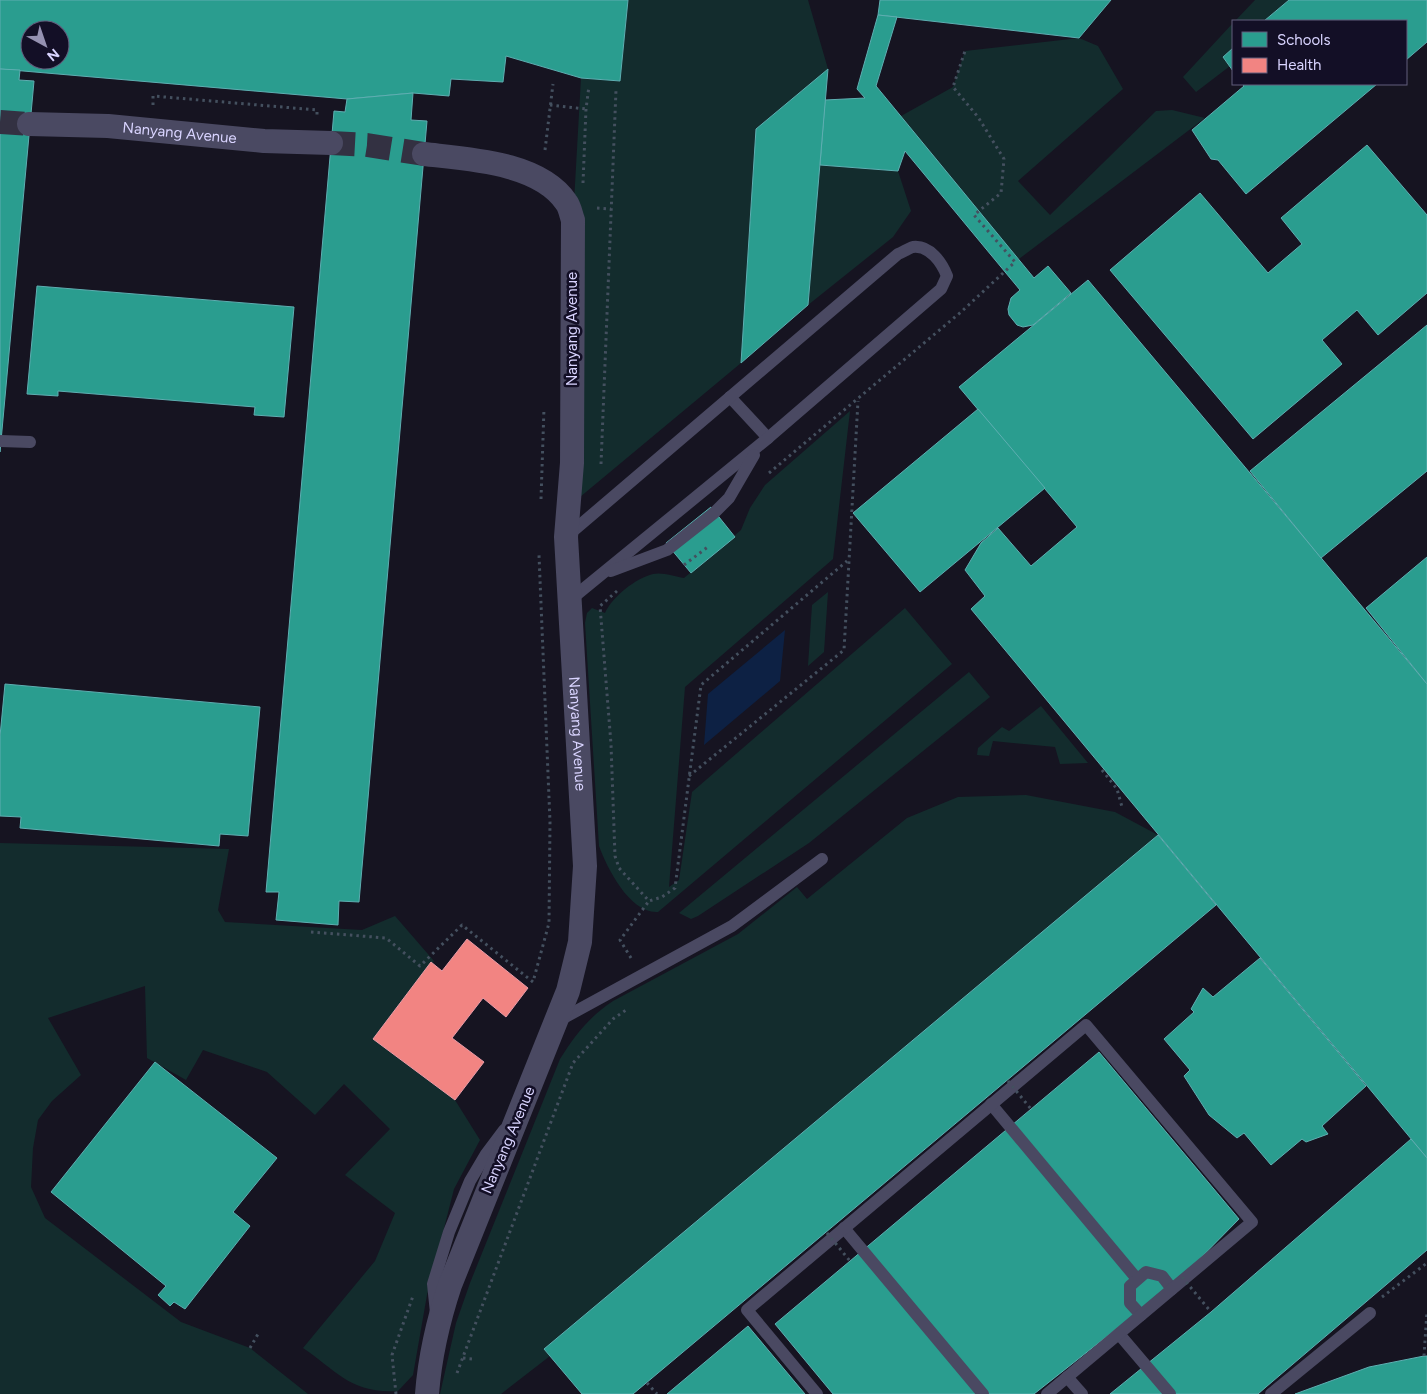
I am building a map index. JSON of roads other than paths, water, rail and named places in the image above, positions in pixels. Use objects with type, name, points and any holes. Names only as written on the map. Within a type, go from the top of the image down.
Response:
[{"type":"street","name":"Nanyang Avenue","points":[[29,124],[108,126],[264,141],[331,142]]},
{"type":"street","name":"Nanyang Avenue","points":[[424,154],[497,163],[531,175],[552,188],[566,202],[573,220],[572,463],[566,537],[585,866],[584,910],[580,942],[558,1021],[472,1230],[436,1326],[430,1358],[427,1394]]},
{"type":"lane","points":[[566,537],[898,254],[914,247],[929,251],[943,264],[947,276],[941,289],[768,438],[570,600]]},
{"type":"lane","points":[[730,397],[768,438]]},
{"type":"lane","points":[[603,574],[667,550],[714,513],[729,498],[748,461],[768,438]]},
{"type":"lane","points":[[1,440],[30,442]]},
{"type":"lane","points":[[558,1021],[732,926],[822,859]]},
{"type":"lane","points":[[817,1394],[746,1310],[1086,1024],[1252,1222],[1047,1394]]},
{"type":"lane","points":[[991,1104],[1137,1279]]},
{"type":"lane","points":[[844,1228],[983,1394]]},
{"type":"lane","points":[[1141,1315],[1130,1303],[1130,1286],[1137,1279],[1146,1272],[1162,1276],[1172,1289]]},
{"type":"lane","points":[[1271,1394],[1370,1313]]},
{"type":"lane","points":[[1119,1334],[1170,1394]]},
{"type":"lane","points":[[1067,1377],[1082,1394]]},
{"type":"water","points":[[785,630],[780,681],[704,745],[708,694]]},
{"type":"tunnel","points":[[0,122],[29,124]]},
{"type":"tunnel","points":[[331,143],[367,145],[424,154]]}]
